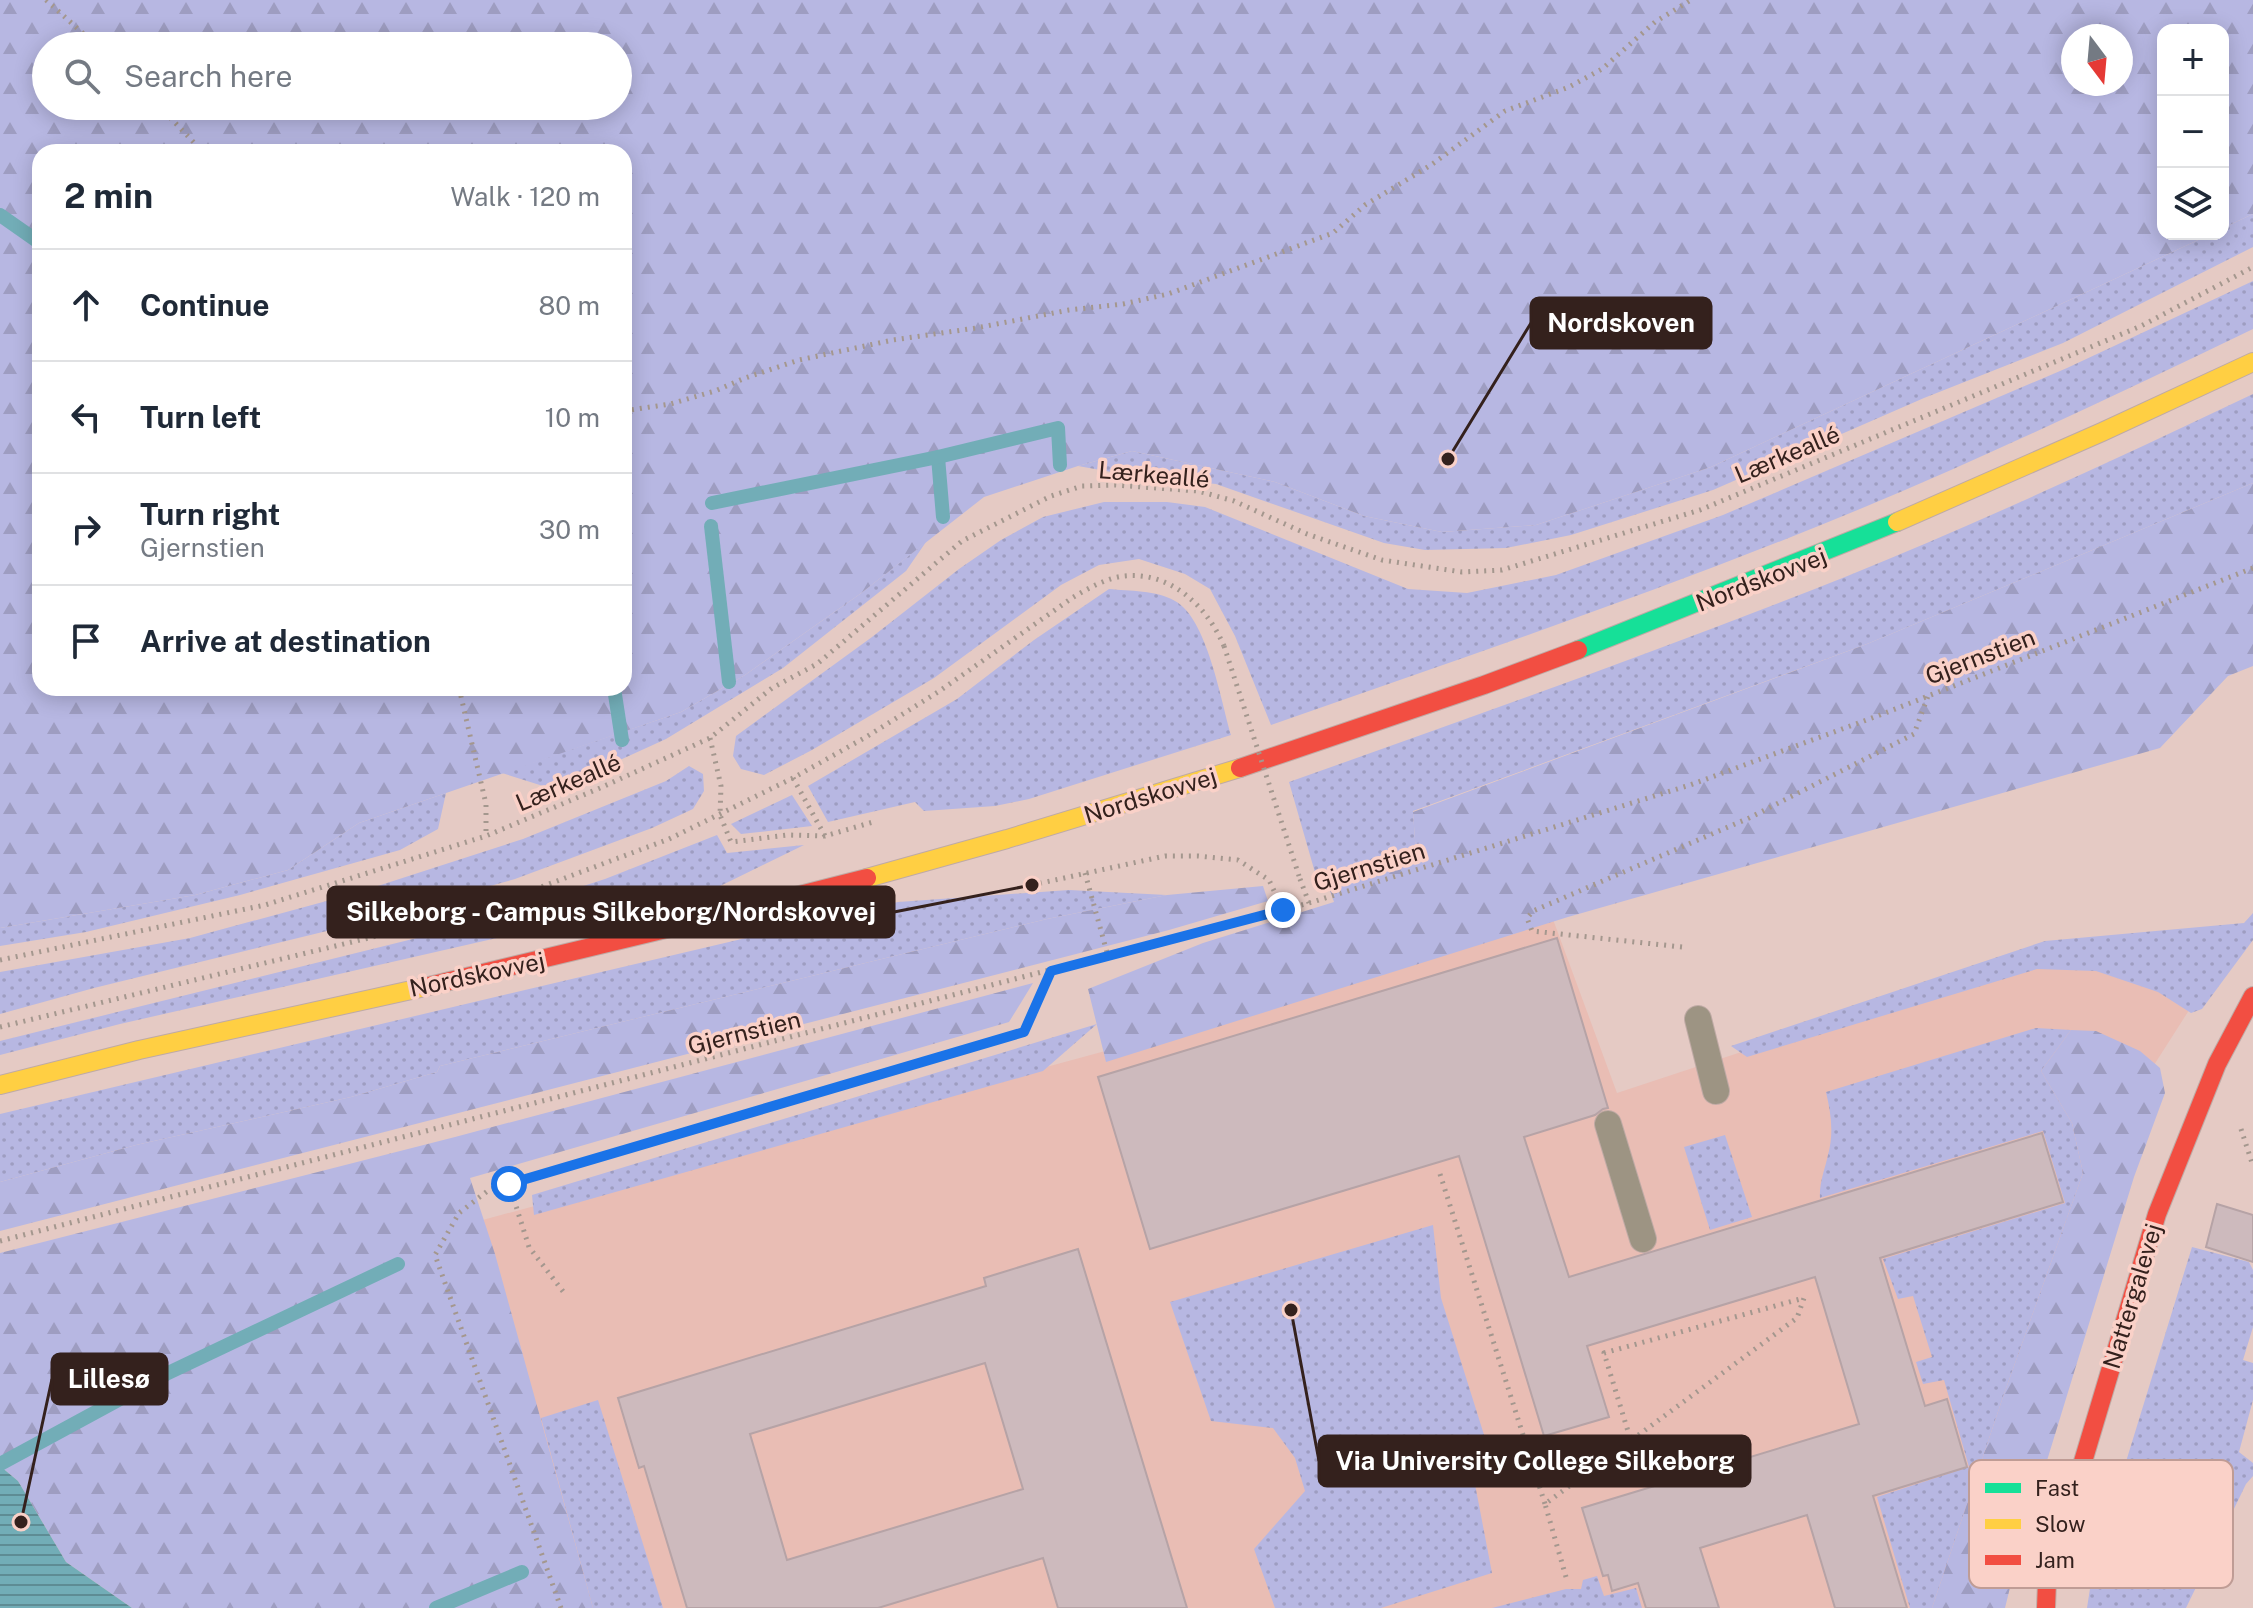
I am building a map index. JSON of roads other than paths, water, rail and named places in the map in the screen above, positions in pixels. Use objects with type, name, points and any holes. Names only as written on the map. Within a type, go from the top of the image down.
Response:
[{"type":"street","name":"Nordskovvej","points":[[0,1085],[152,1046],[556,957],[898,868],[1139,800],[1412,710],[1827,553],[2107,431],[2253,362]]},
{"type":"street","name":"Nattergalevej","points":[[2083,1460],[2157,1214],[2217,1064],[2253,996]]},
{"type":"street","name":"Nattergalevej","points":[[2046,1608],[2047,1588]]},
{"type":"lane","points":[[1698,1019],[1716,1091]]},
{"type":"lane","points":[[1608,1124],[1643,1239]]},
{"type":"waterway","points":[[0,215],[32,237]]},
{"type":"waterway","points":[[712,503],[938,457],[1058,428],[1060,465]]},
{"type":"waterway","points":[[938,457],[943,517]]},
{"type":"waterway","points":[[711,526],[729,682]]},
{"type":"waterway","points":[[615,696],[622,740]]},
{"type":"waterway","points":[[0,1464],[166,1374],[398,1264]]},
{"type":"waterway","points":[[436,1608],[522,1572]]},
{"type":"place","name":"Nordskoven","points":[[1448,459]]},
{"type":"place","name":"Silkeborg - Campus Silkeborg/Nordskovvej","points":[[1032,885]]},
{"type":"place","name":"Via University College Silkeborg","points":[[1291,1310]]},
{"type":"place","name":"Lillesø","points":[[21,1522]]}]
